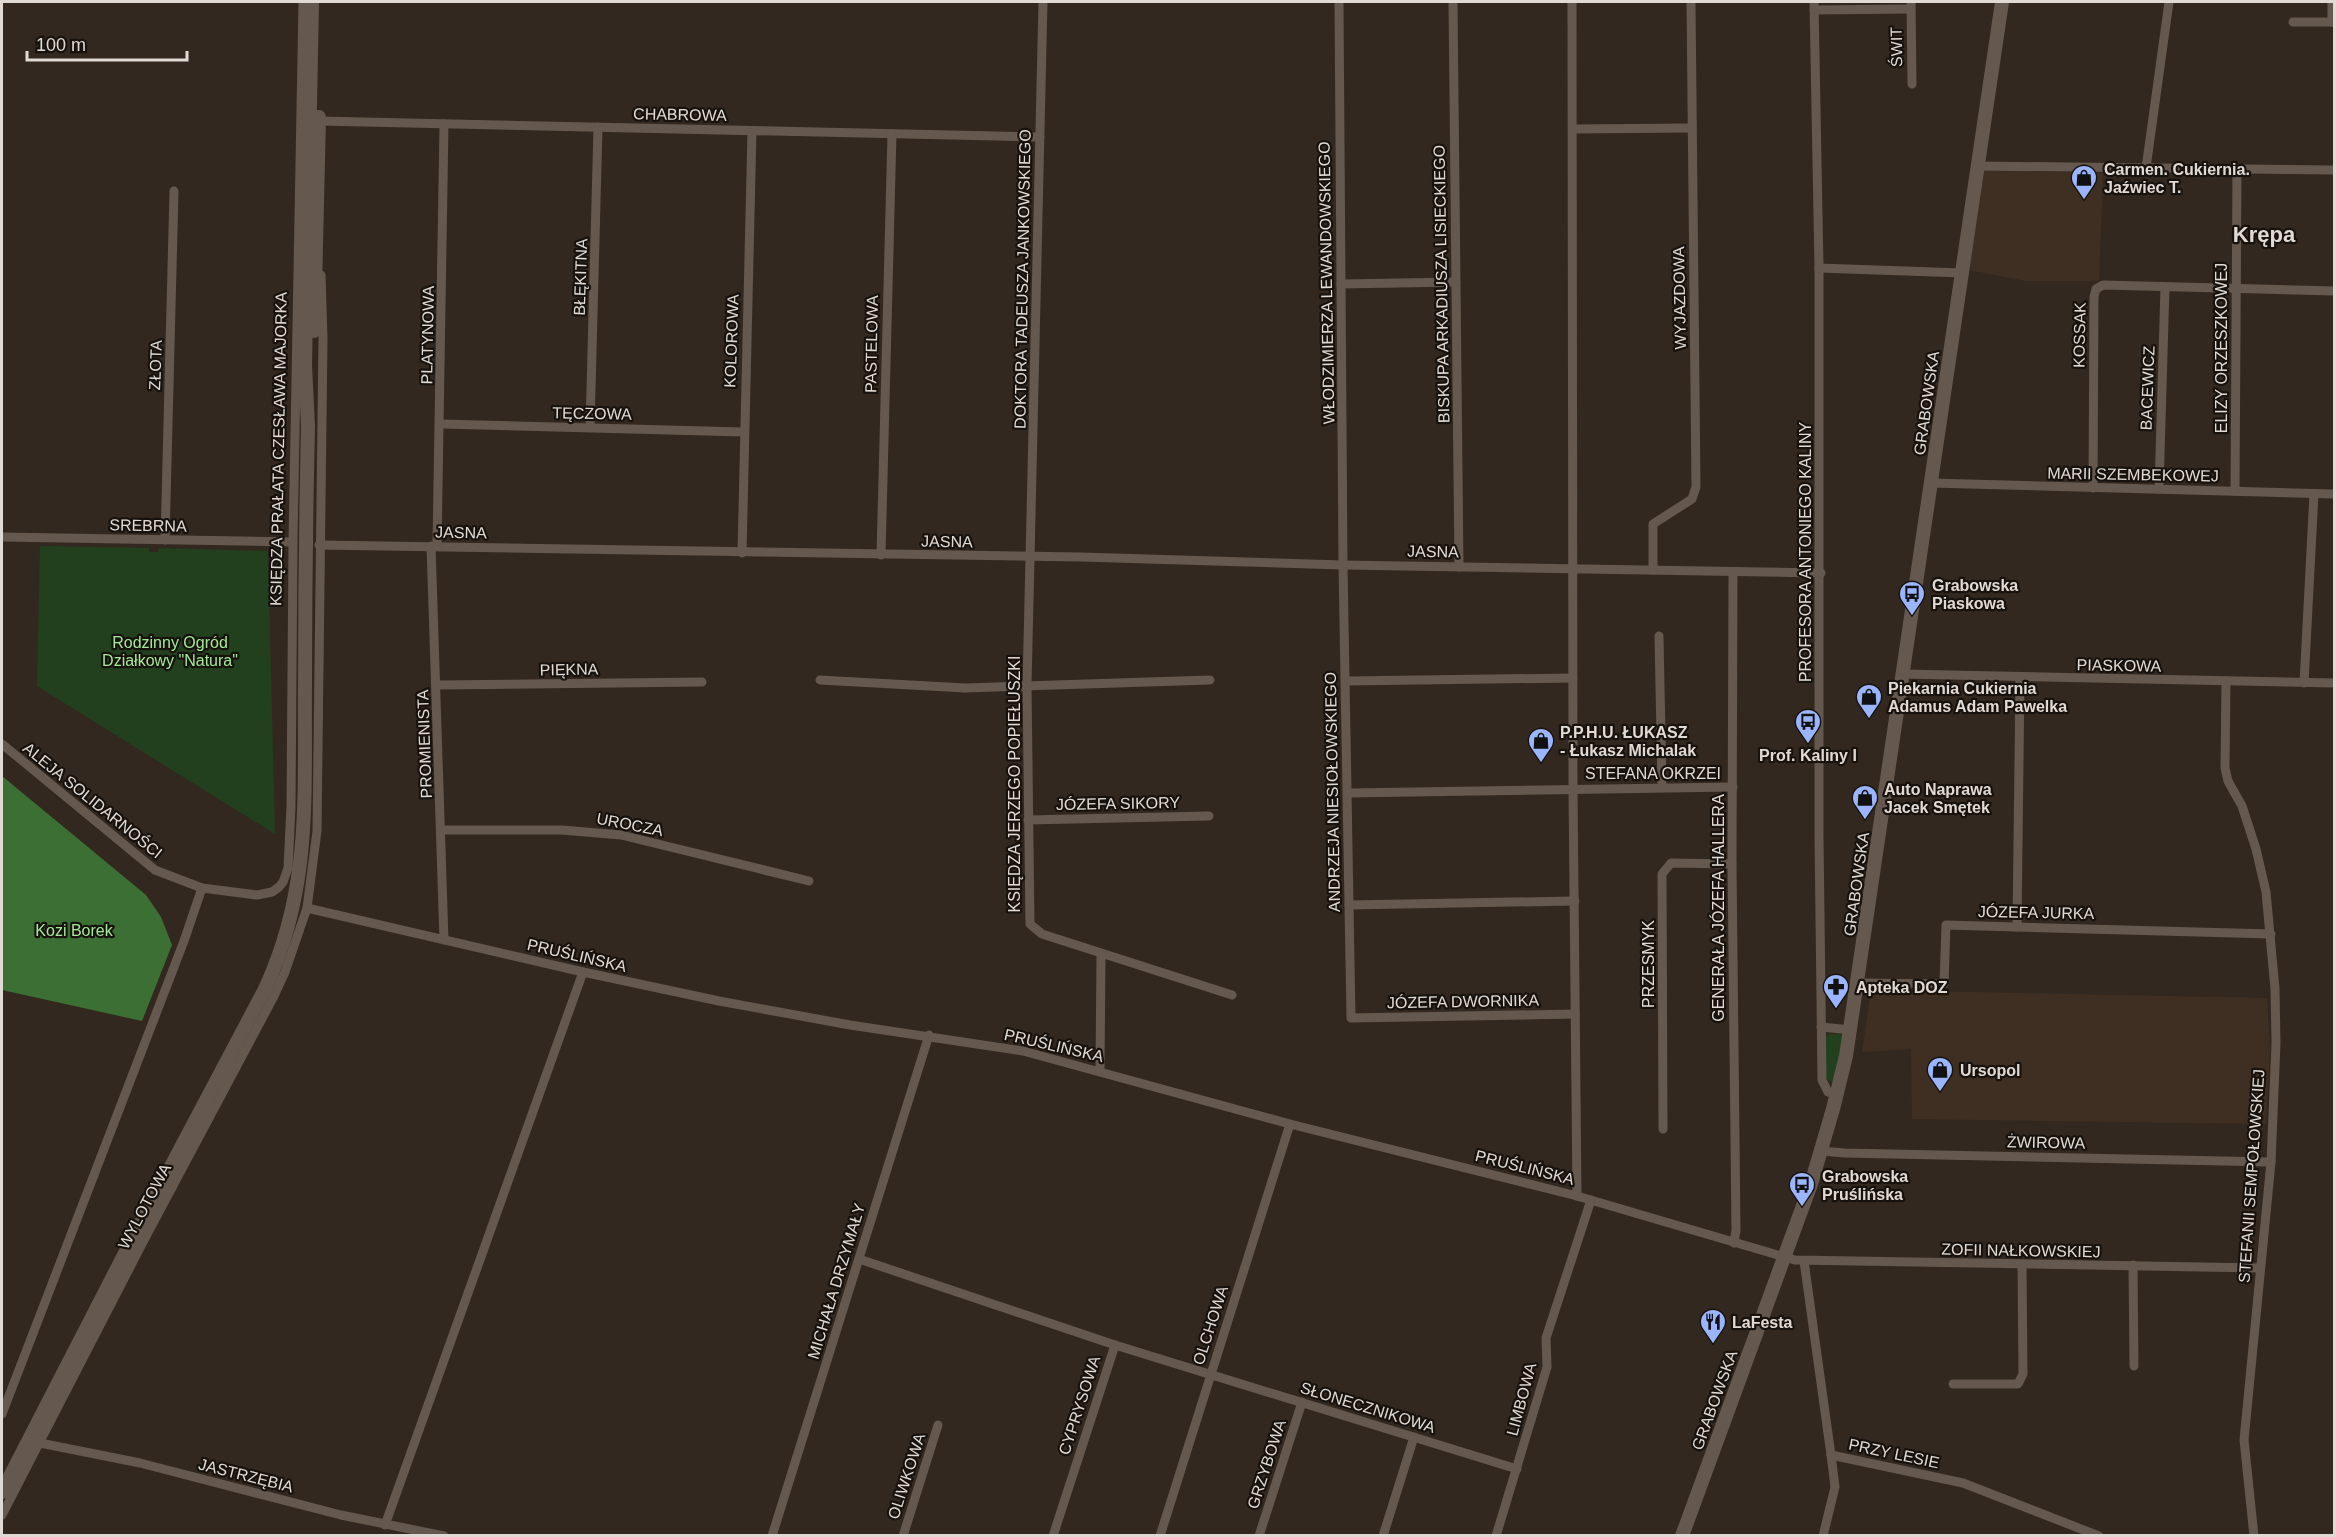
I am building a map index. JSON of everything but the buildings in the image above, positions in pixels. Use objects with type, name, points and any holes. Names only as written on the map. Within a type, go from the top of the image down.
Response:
[{"type":"street","name":"KSIĘDZA PRAŁATA CZESŁAWA MAJORKA","points":[[272,892],[285,877],[290,847],[303,2]]},
{"type":"street","name":"KSIĘDZA PRAŁATA CZESŁAWA MAJORKA","points":[[297,896],[303,837],[308,426],[304,365],[312,2]]},
{"type":"street","name":"KSIĘDZA PRAŁATA CZESŁAWA MAJORKA","points":[[308,426],[312,400],[317,241],[321,2]]},
{"type":"street","name":"DOKTORA TADEUSZA JANKOWSKIEGO","points":[[1030,557],[1043,2]]},
{"type":"street","name":"WŁODZIMIERZA LEWANDOWSKIEGO","points":[[1339,2],[1344,565]]},
{"type":"street","name":"BISKUPA ARKADIUSZA LISIECKIEGO","points":[[1453,2],[1459,567]]},
{"type":"street","points":[[1572,2],[1573,789],[1577,1196]]},
{"type":"street","name":"WYJAZDOWA","points":[[1653,570],[1653,524],[1692,499],[1696,487],[1691,2]]},
{"type":"street","name":"GRABOWSKA","points":[[1682,1536],[1821,1151],[1837,1096],[1851,1030],[2002,2]]},
{"type":"street","points":[[2146,168],[2169,2]]},
{"type":"street","points":[[2293,22],[2333,22],[2332,2]]},
{"type":"street","name":"ŚWIT","points":[[1814,6],[1911,5],[1912,84]]},
{"type":"street","name":"PROFESORA ANTONIEGO KALINY","points":[[1814,6],[1819,268],[1822,1080],[1828,1092],[1837,1096]]},
{"type":"street","name":"CHABROWA","points":[[319,121],[1040,137]]},
{"type":"street","name":"PLATYNOWA","points":[[434,546],[441,424],[444,124]]},
{"type":"street","name":"BŁĘKITNA","points":[[590,427],[597,247],[598,127]]},
{"type":"street","points":[[1573,129],[1691,128]]},
{"type":"street","name":"KOLOROWA","points":[[742,553],[743,432],[752,131]]},
{"type":"street","name":"PASTELOWA","points":[[881,555],[892,134]]},
{"type":"street","points":[[1978,166],[2334,170]]},
{"type":"street","name":"ELIZY ORZESZKOWEJ","points":[[2235,491],[2237,169]]},
{"type":"street","name":"ZŁOTA","points":[[165,540],[174,191]]},
{"type":"street","name":"KSIĘDZA PRAŁATA CZESŁAWA MAJORKA","points":[[308,908],[317,831],[323,308],[317,241]]},
{"type":"street","points":[[1819,268],[1962,273]]},
{"type":"street","points":[[1341,284],[1456,282]]},
{"type":"street","name":"KOSSAK","points":[[2093,488],[2094,297],[2096,289],[2103,285],[2334,291]]},
{"type":"street","name":"BACEWICZ","points":[[2159,489],[2165,287]]},
{"type":"street","name":"TĘCZOWA","points":[[441,424],[743,432]]},
{"type":"street","name":"MARII SZEMBEKOWEJ","points":[[1931,483],[2334,494]]},
{"type":"street","points":[[2304,683],[2314,494]]},
{"type":"street","name":"SREBRNA","points":[[2,537],[293,542]]},
{"type":"street","name":"JASNA","points":[[319,544],[1821,573]]},
{"type":"street","name":"PROMIENISTA","points":[[434,546],[444,940]]},
{"type":"street","name":"KSIĘDZA JERZEGO POPIEŁUSZKI","points":[[1030,557],[1027,686],[1030,924],[1042,934],[1232,995]]},
{"type":"street","name":"ANDRZEJA NIESIOŁOWSKIEGO","points":[[1344,565],[1351,1018]]},
{"type":"street","name":"GENERAŁA JÓZEFA HALLERA","points":[[1733,572],[1732,864],[1736,1230],[1734,1243]]},
{"type":"street","points":[[1659,636],[1662,787]]},
{"type":"street","name":"PIASKOWA","points":[[1903,674],[2334,683]]},
{"type":"street","points":[[1346,681],[1573,678]]},
{"type":"street","points":[[2017,927],[2020,678]]},
{"type":"street","points":[[820,680],[933,688],[1210,680]]},
{"type":"street","name":"STEFANII SEMPOŁOWSKIEJ","points":[[2226,681],[2225,768],[2228,781],[2242,806],[2256,849],[2271,934],[2275,988],[2276,1043],[2271,1162],[2244,1440],[2254,1536]]},
{"type":"street","name":"PIĘKNA","points":[[437,685],[702,682]]},
{"type":"street","name":"ALEJA SOLIDARNOŚCI","points":[[2,744],[155,870],[202,888],[257,895],[272,892]]},
{"type":"street","name":"STEFANA OKRZEI","points":[[1348,793],[1733,787]]},
{"type":"street","name":"JÓZEFA SIKORY","points":[[1028,820],[1209,816]]},
{"type":"street","name":"UROCZA","points":[[441,830],[562,830],[621,835],[809,881]]},
{"type":"street","name":"PRZESMYK","points":[[1663,1129],[1662,874],[1671,863],[1732,864]]},
{"type":"street","points":[[2,1414],[180,952],[202,888]]},
{"type":"street","name":"WYLOTOWA","points":[[2,1492],[122,1258],[265,989],[286,938],[297,896]]},
{"type":"street","points":[[1349,905],[1575,901]]},
{"type":"street","name":"WYLOTOWA","points":[[2,1515],[143,1242],[273,998],[308,908]]},
{"type":"street","name":"PRUŚLIŃSKA","points":[[308,908],[583,972],[782,1013],[1023,1051],[1290,1124],[1577,1196],[1784,1258]]},
{"type":"street","name":"JÓZEFA JURKA","points":[[1858,983],[1944,984],[1946,925],[2271,934]]},
{"type":"street","points":[[1100,1071],[1101,954]]},
{"type":"street","points":[[385,1525],[583,972]]},
{"type":"street","name":"JÓZEFA DWORNIKA","points":[[1351,1018],[1575,1014]]},
{"type":"street","points":[[1821,1027],[1851,1030]]},
{"type":"street","name":"MICHAŁA DRZYMAŁY","points":[[772,1536],[929,1035]]},
{"type":"street","name":"OLCHOWA","points":[[1160,1536],[1290,1124]]},
{"type":"street","name":"ŻWIROWA","points":[[1821,1151],[1857,1154],[2271,1162]]},
{"type":"street","name":"LIMBOWA","points":[[1496,1536],[1547,1367],[1546,1338],[1591,1200]]},
{"type":"street","name":"ZOFII NAŁKOWSKIEJ","points":[[1784,1258],[1804,1261],[2259,1268]]},
{"type":"street","points":[[859,1259],[1116,1345]]},
{"type":"street","name":"PRZY LESIE","points":[[1804,1261],[1831,1455],[1963,1483],[2099,1536]]},
{"type":"street","points":[[1953,1384],[2018,1384],[2022,1380],[2022,1265]]},
{"type":"street","points":[[2133,1266],[2134,1366]]},
{"type":"street","name":"CYPRYSOWA","points":[[1053,1536],[1116,1345],[1210,1374]]},
{"type":"street","name":"SŁONECZNIKOWA","points":[[1210,1374],[1517,1468]]},
{"type":"street","name":"GRZYBOWA","points":[[1258,1536],[1302,1402]]},
{"type":"street","name":"OLIWKOWA","points":[[903,1536],[938,1425]]},
{"type":"street","points":[[1383,1536],[1414,1437]]},
{"type":"street","name":"JASTRZĘBIA","points":[[40,1443],[140,1463],[385,1525],[444,1536]]},
{"type":"street","points":[[1822,1536],[1835,1487],[1831,1455]]},
{"type":"shaded area","points":[[1981,170],[2103,173],[2099,281],[2026,281],[1969,270]]},
{"type":"shaded area","points":[[1871,990],[2267,998],[2270,1050],[2266,1124],[1912,1119],[1911,1049],[1862,1052]]},
{"type":"green space","name":"Rodzinny Ogród Działkowy \"Natura\"","points":[[40,546],[149,548],[149,552],[158,552],[159,548],[268,551],[275,834],[37,686]]},
{"type":"green space","name":"Kozi Borek","points":[[2,776],[146,895],[161,917],[172,945],[142,1021],[2,990]]},
{"type":"green space","points":[[1830,1034],[1840,1034],[1843,1038],[1832,1082],[1826,1078],[1826,1037]]},
{"type":"place","name":"Carmen. Cukiernia. Jaźwiec T.","points":[[2084,201]]},
{"type":"place","name":"Grabowska Piaskowa","points":[[1912,617]]},
{"type":"place","name":"Piekarnia Cukiernia Adamus Adam Pawelka","points":[[1869,720]]},
{"type":"place","name":"Prof. Kaliny I","points":[[1808,745]]},
{"type":"place","name":"P.P.H.U. ŁUKASZ - Łukasz Michalak","points":[[1541,764]]},
{"type":"place","name":"Auto Naprawa Jacek Smętek","points":[[1865,821]]},
{"type":"place","name":"Apteka DOZ","points":[[1836,1010]]},
{"type":"place","name":"Ursopol","points":[[1940,1093]]},
{"type":"place","name":"Grabowska Pruślińska","points":[[1802,1208]]},
{"type":"place","name":"LaFesta","points":[[1713,1345]]},
{"type":"district","name":"Krępa","points":[[2264,234]]}]
